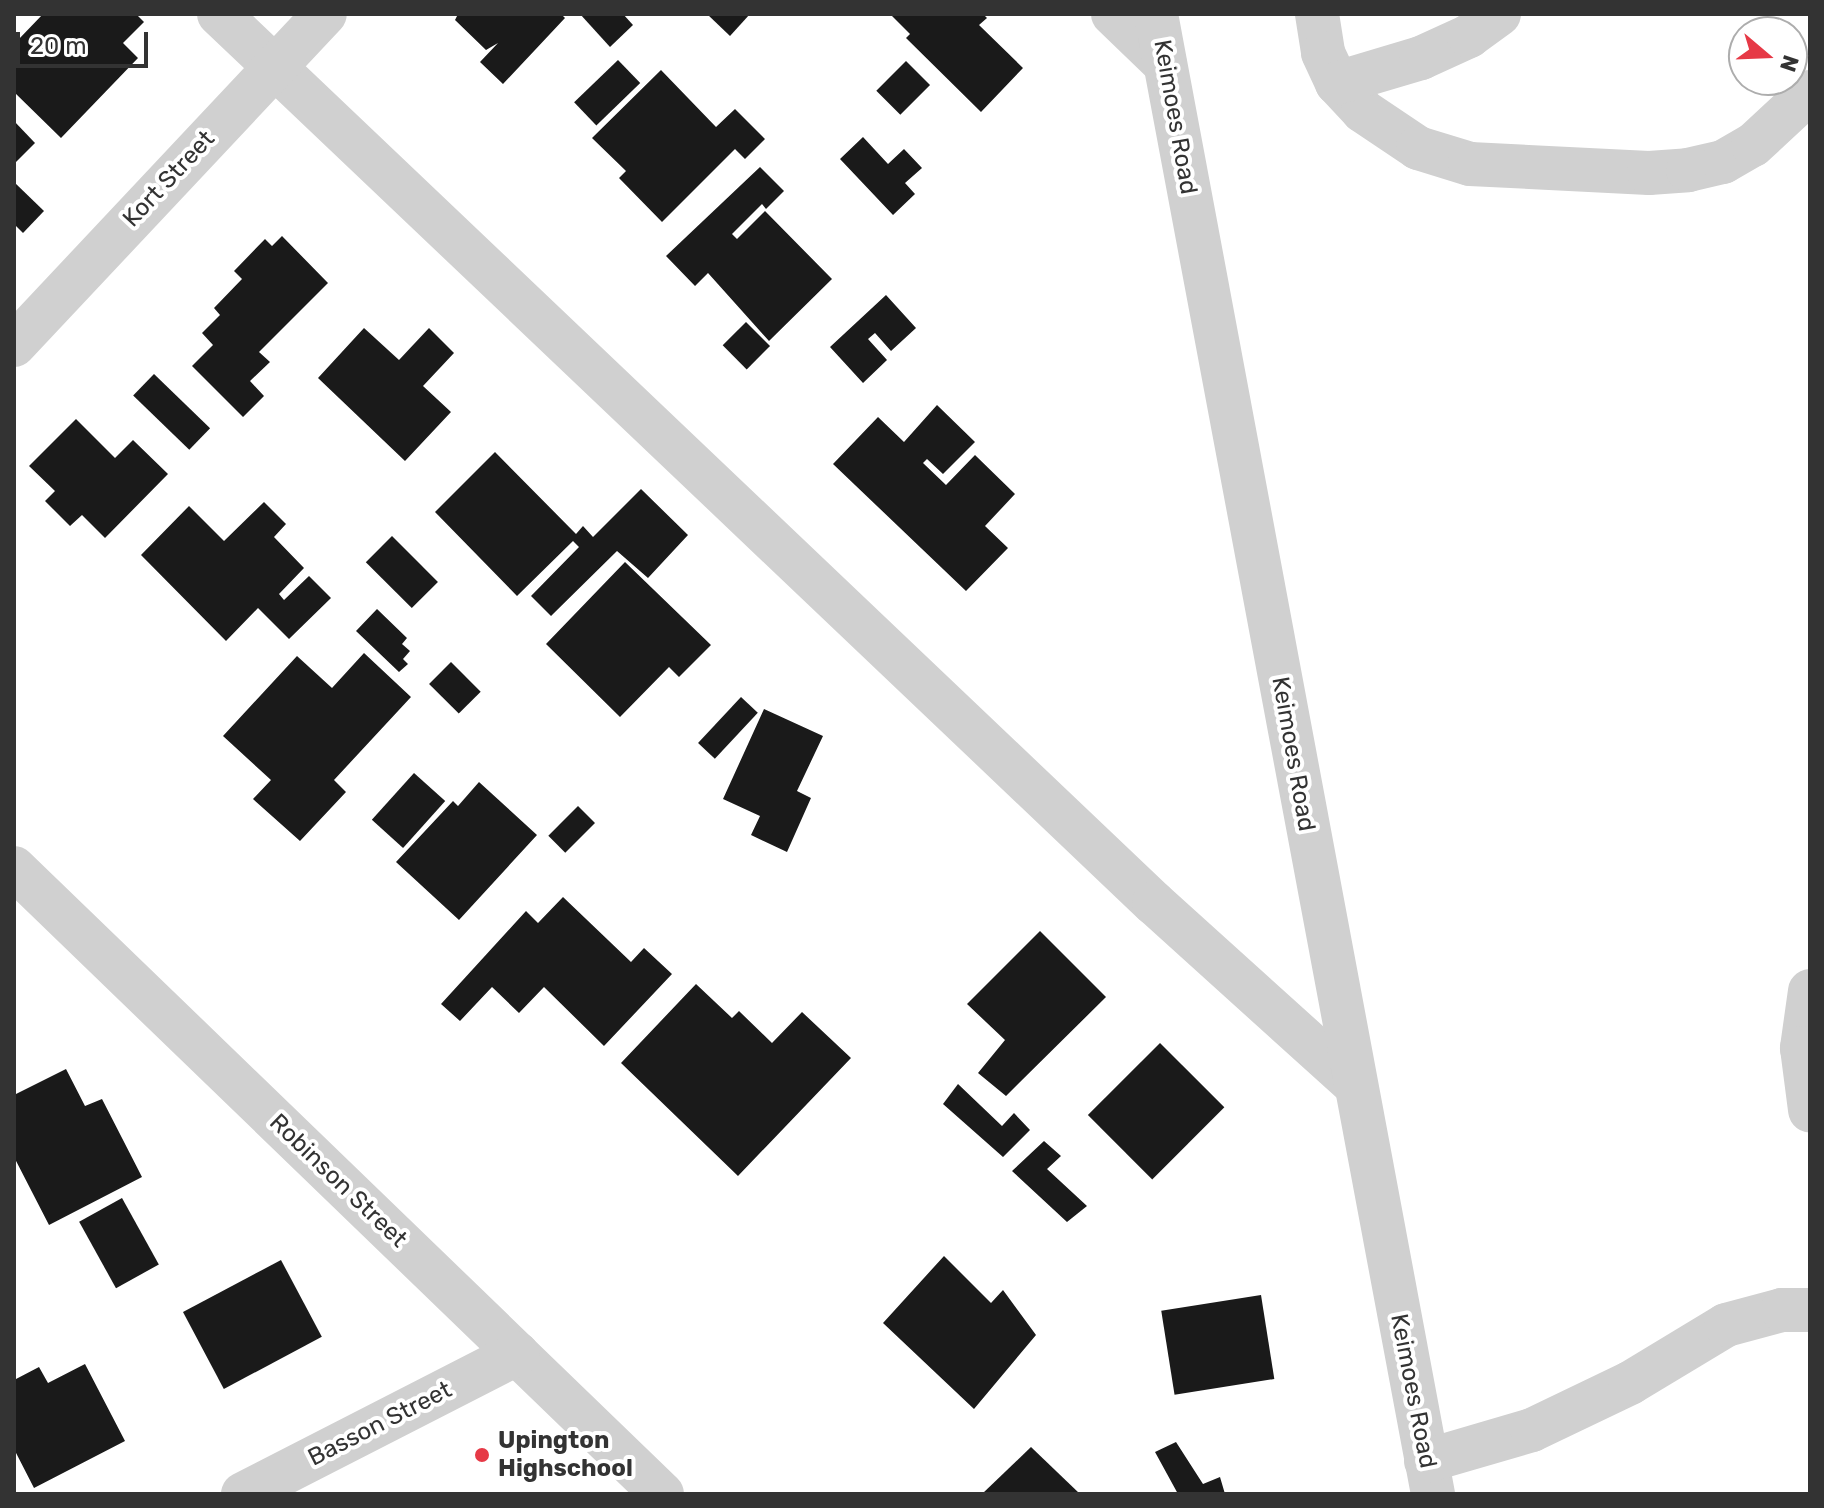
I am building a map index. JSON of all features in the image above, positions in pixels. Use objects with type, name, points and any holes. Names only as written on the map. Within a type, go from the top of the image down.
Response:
[{"type":"street","points":[[219,14],[1154,903],[1354,1084]]},
{"type":"street","name":"Kort Street","points":[[14,345],[325,14]]},
{"type":"street","points":[[1113,14],[1165,64]]},
{"type":"street","name":"Keimoes Road","points":[[1156,14],[1430,1477]]},
{"type":"street","points":[[1317,14],[1323,53],[1337,83],[1390,132],[1444,158],[1513,168],[1649,173],[1723,162],[1763,137],[1810,92]]},
{"type":"street","points":[[1337,83],[1421,58],[1469,36],[1499,14]]},
{"type":"street","name":"Robinson Street","points":[[14,868],[662,1494]]},
{"type":"street","points":[[1810,991],[1802,1048],[1810,1110]]},
{"type":"street","points":[[1430,1477],[1630,1383],[1726,1325],[1782,1310],[1810,1310]]},
{"type":"street","name":"Basson Street","points":[[243,1494],[517,1354]]},
{"type":"building","points":[[43,14],[136,14],[144,22],[123,43],[138,58],[61,138],[14,92],[14,36],[18,40]]},
{"type":"building","points":[[458,14],[561,14],[565,18],[503,84],[480,62],[498,43],[486,50],[455,20]]},
{"type":"building","points":[[580,14],[623,14],[633,25],[610,47]]},
{"type":"building","points":[[707,14],[750,14],[730,36]]},
{"type":"building","points":[[890,14],[983,14],[987,18],[979,25],[1023,68],[981,112],[906,38],[910,34]]},
{"type":"building","points":[[618,60],[640,83],[596,125],[574,102]]},
{"type":"building","points":[[906,61],[930,85],[900,115],[876,91]]},
{"type":"building","points":[[661,70],[716,127],[735,109],[765,139],[745,159],[735,149],[662,222],[619,178],[626,171],[592,138]]},
{"type":"building","points":[[14,121],[35,143],[14,164]]},
{"type":"building","points":[[863,137],[888,164],[904,149],[922,168],[905,183],[915,194],[893,215],[840,159]]},
{"type":"building","points":[[760,167],[784,191],[766,209],[762,204],[732,234],[737,239],[765,211],[832,279],[769,341],[708,273],[695,286],[666,256]]},
{"type":"building","points":[[14,182],[44,211],[23,233],[14,224]]},
{"type":"building","points":[[282,236],[328,283],[259,352],[270,362],[250,381],[264,396],[243,417],[192,366],[213,345],[202,333],[220,315],[214,308],[242,279],[234,271],[265,239],[272,246]]},
{"type":"building","points":[[886,295],[916,328],[891,351],[875,333],[868,339],[887,360],[863,383],[830,347]]},
{"type":"building","points":[[746,322],[770,346],[747,369],[723,345]]},
{"type":"building","points":[[364,328],[399,360],[429,328],[454,353],[423,386],[451,412],[405,461],[318,378]]},
{"type":"building","points":[[154,374],[210,428],[189,450],[133,396]]},
{"type":"building","points":[[937,405],[975,442],[943,474],[927,459],[923,463],[946,485],[975,455],[1015,494],[985,526],[1008,548],[966,591],[833,464],[878,417],[904,442]]},
{"type":"building","points":[[76,419],[115,458],[133,440],[168,474],[105,538],[82,515],[70,526],[45,501],[55,491],[29,466]]},
{"type":"building","points":[[495,452],[576,534],[583,526],[593,537],[641,489],[688,535],[648,578],[617,551],[551,616],[531,596],[579,547],[573,541],[517,596],[435,512]]},
{"type":"building","points":[[264,502],[286,524],[274,537],[304,568],[279,594],[284,600],[309,576],[331,598],[289,639],[258,608],[226,641],[141,555],[189,506],[224,541]]},
{"type":"building","points":[[392,536],[438,582],[412,608],[366,562]]},
{"type":"building","points":[[625,562],[711,645],[679,677],[669,667],[620,717],[546,644]]},
{"type":"building","points":[[377,609],[407,638],[402,644],[410,651],[403,659],[408,664],[399,672],[356,631]]},
{"type":"building","points":[[364,653],[411,697],[334,780],[346,792],[300,841],[253,799],[271,780],[223,736],[297,656],[332,688]]},
{"type":"building","points":[[451,662],[481,692],[459,714],[429,684]]},
{"type":"building","points":[[741,697],[758,713],[715,759],[698,743]]},
{"type":"building","points":[[764,709],[823,736],[797,791],[811,798],[787,852],[751,835],[760,816],[723,799]]},
{"type":"building","points":[[414,773],[445,801],[403,848],[372,820]]},
{"type":"building","points":[[479,782],[537,835],[459,920],[396,862],[453,801],[458,806]]},
{"type":"building","points":[[578,806],[595,823],[565,853],[548,836]]},
{"type":"building","points":[[563,897],[631,962],[644,948],[672,974],[604,1046],[544,987],[519,1013],[492,987],[460,1021],[441,1004],[526,911],[538,923]]},
{"type":"building","points":[[1040,931],[1106,997],[1006,1096],[978,1073],[1005,1040],[967,1004]]},
{"type":"building","points":[[696,984],[732,1018],[739,1011],[772,1043],[802,1012],[851,1058],[738,1176],[621,1063]]},
{"type":"building","points":[[1160,1043],[1224,1107],[1152,1179],[1088,1115]]},
{"type":"building","points":[[66,1069],[85,1106],[102,1099],[142,1177],[49,1225],[14,1157],[14,1095]]},
{"type":"building","points":[[958,1084],[1002,1126],[1014,1113],[1030,1130],[1003,1157],[943,1104]]},
{"type":"building","points":[[1044,1141],[1061,1156],[1047,1169],[1087,1206],[1067,1222],[1012,1171]]},
{"type":"building","points":[[122,1198],[159,1264],[116,1288],[79,1222]]},
{"type":"building","points":[[944,1256],[991,1303],[1003,1290],[1036,1335],[974,1409],[883,1323]]},
{"type":"building","points":[[281,1260],[322,1337],[224,1389],[183,1312]]},
{"type":"building","points":[[1261,1295],[1274,1379],[1175,1395],[1161,1311]]},
{"type":"building","points":[[85,1364],[125,1441],[34,1488],[14,1449],[14,1374],[16,1379],[39,1367],[48,1383]]},
{"type":"building","points":[[1176,1442],[1203,1484],[1220,1477],[1225,1494],[1178,1494],[1155,1452]]},
{"type":"building","points":[[1031,1447],[1080,1494],[982,1494]]},
{"type":"place","name":"Upington Highschool","points":[[482,1455]]}]
